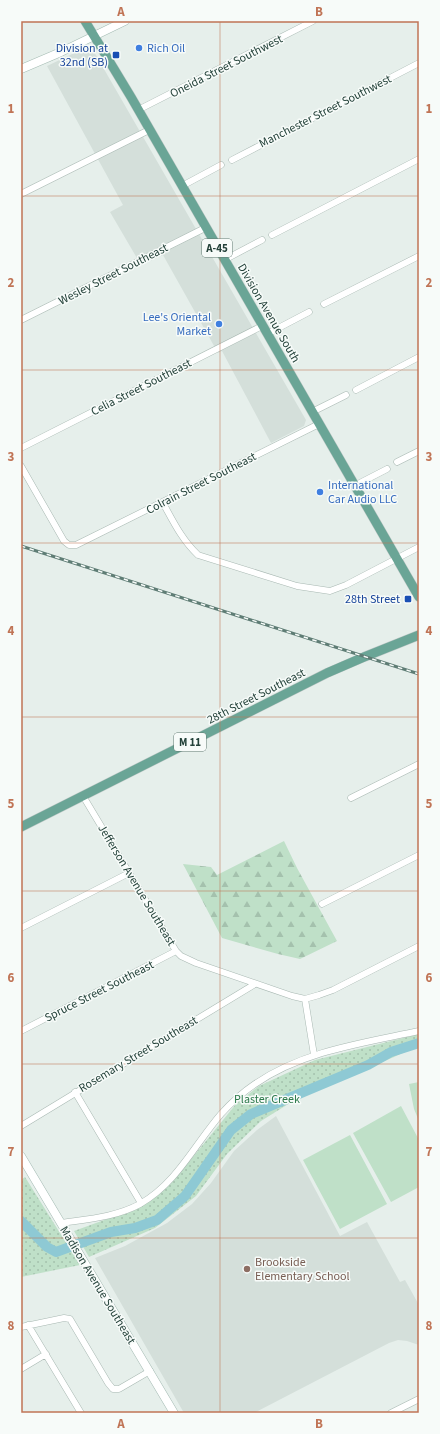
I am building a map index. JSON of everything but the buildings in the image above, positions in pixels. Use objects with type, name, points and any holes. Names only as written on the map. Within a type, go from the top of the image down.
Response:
[{"type":"main road","name":"Division Avenue South","points":[[85,21],[138,110],[419,597]]},
{"type":"main road","name":"28th Street Southeast","points":[[21,827],[328,673],[419,635]]},
{"type":"street","points":[[21,69],[125,21]]},
{"type":"street","name":"Oneida Street Southwest","points":[[138,110],[313,21]]},
{"type":"street","name":"Manchester Street Southwest","points":[[232,160],[419,63]]},
{"type":"street","points":[[21,194],[149,130]]},
{"type":"street","points":[[272,235],[419,159]]},
{"type":"street","points":[[182,186],[221,165]]},
{"type":"street","name":"Wesley Street Southeast","points":[[21,320],[205,228]]},
{"type":"street","points":[[224,260],[262,240]]},
{"type":"street","points":[[324,304],[419,256]]},
{"type":"street","name":"Celia Street Southeast","points":[[21,448],[264,330],[309,312]]},
{"type":"street","points":[[356,390],[419,357]]},
{"type":"street","points":[[312,412],[346,395]]},
{"type":"street","name":"Colrain Street Southeast","points":[[21,466],[64,541],[69,545],[76,545],[163,503],[318,424]]},
{"type":"street","points":[[397,462],[419,451]]},
{"type":"street","points":[[354,486],[387,469]]},
{"type":"street","points":[[163,503],[188,546],[198,555],[297,586],[330,591],[346,585],[419,547]]},
{"type":"street","points":[[351,798],[419,764]]},
{"type":"street","name":"Jefferson Avenue Southeast","points":[[83,796],[176,951],[181,956],[196,963],[255,984],[305,999]]},
{"type":"street","points":[[322,904],[419,854]]},
{"type":"street","points":[[21,928],[129,873]]},
{"type":"street","points":[[314,1055],[305,999],[333,990],[419,946]]},
{"type":"street","name":"Spruce Street Southeast","points":[[21,1031],[176,951]]},
{"type":"street","name":"Rosemary Street Southeast","points":[[21,1126],[255,984]]},
{"type":"street","points":[[61,1223],[104,1217],[126,1210],[141,1203],[161,1188],[175,1174],[221,1113],[255,1084],[272,1073],[314,1055],[419,1030]]},
{"type":"street","points":[[75,1092],[141,1203]]},
{"type":"street","name":"Madison Avenue Southeast","points":[[21,1156],[174,1413]]},
{"type":"street","points":[[21,1326],[64,1318],[70,1319],[113,1389],[119,1389],[150,1372]]},
{"type":"street","points":[[28,1325],[81,1413]]},
{"type":"street","points":[[21,1369],[46,1354]]},
{"type":"street","points":[[391,1413],[419,1398]]},
{"type":"shaded area","points":[[87,47],[93,50],[306,420],[304,426],[271,443],[222,351],[218,353],[163,255],[141,265],[110,212],[123,205],[47,66]]},
{"type":"shaded area","name":"Brookside Elementary School","points":[[276,1116],[340,1236],[367,1222],[400,1282],[405,1280],[419,1305],[419,1345],[398,1340],[389,1343],[254,1413],[184,1413],[95,1258],[125,1246],[167,1223],[192,1204],[211,1183],[234,1151],[257,1130]]},
{"type":"green space","points":[[284,841],[337,941],[300,959],[222,938],[183,864],[211,867],[217,875]]},
{"type":"green space","name":"Plaster Creek","points":[[419,1034],[419,1048],[414,1048],[298,1098],[261,1121],[227,1154],[196,1196],[155,1228],[89,1257],[74,1231],[129,1211],[184,1168],[236,1104],[259,1086],[315,1060]]},
{"type":"green space","points":[[419,1082],[419,1121],[414,1109],[409,1084]]},
{"type":"green space","points":[[401,1106],[419,1140],[419,1187],[391,1202],[353,1133]]},
{"type":"green space","points":[[350,1135],[387,1204],[340,1229],[303,1160]]},
{"type":"green space","points":[[25,1177],[80,1265],[21,1277],[21,1180]]},
{"type":"waterway","name":"Plaster Creek","points":[[21,1221],[47,1247],[56,1252],[111,1232],[135,1228],[157,1220],[185,1196],[231,1130],[251,1114],[368,1065],[391,1052],[419,1043]]},
{"type":"railway","points":[[21,546],[419,674]]},
{"type":"place","name":"Rich Oil","points":[[139,48]]},
{"type":"place","name":"Division at 32nd (SB)","points":[[116,55]]},
{"type":"place","name":"Lee's Oriental Market","points":[[219,324]]},
{"type":"place","name":"International Car Audio LLC","points":[[320,492]]},
{"type":"place","name":"28th Street","points":[[408,599]]},
{"type":"place","name":"Brookside Elementary School","points":[[247,1269]]}]
